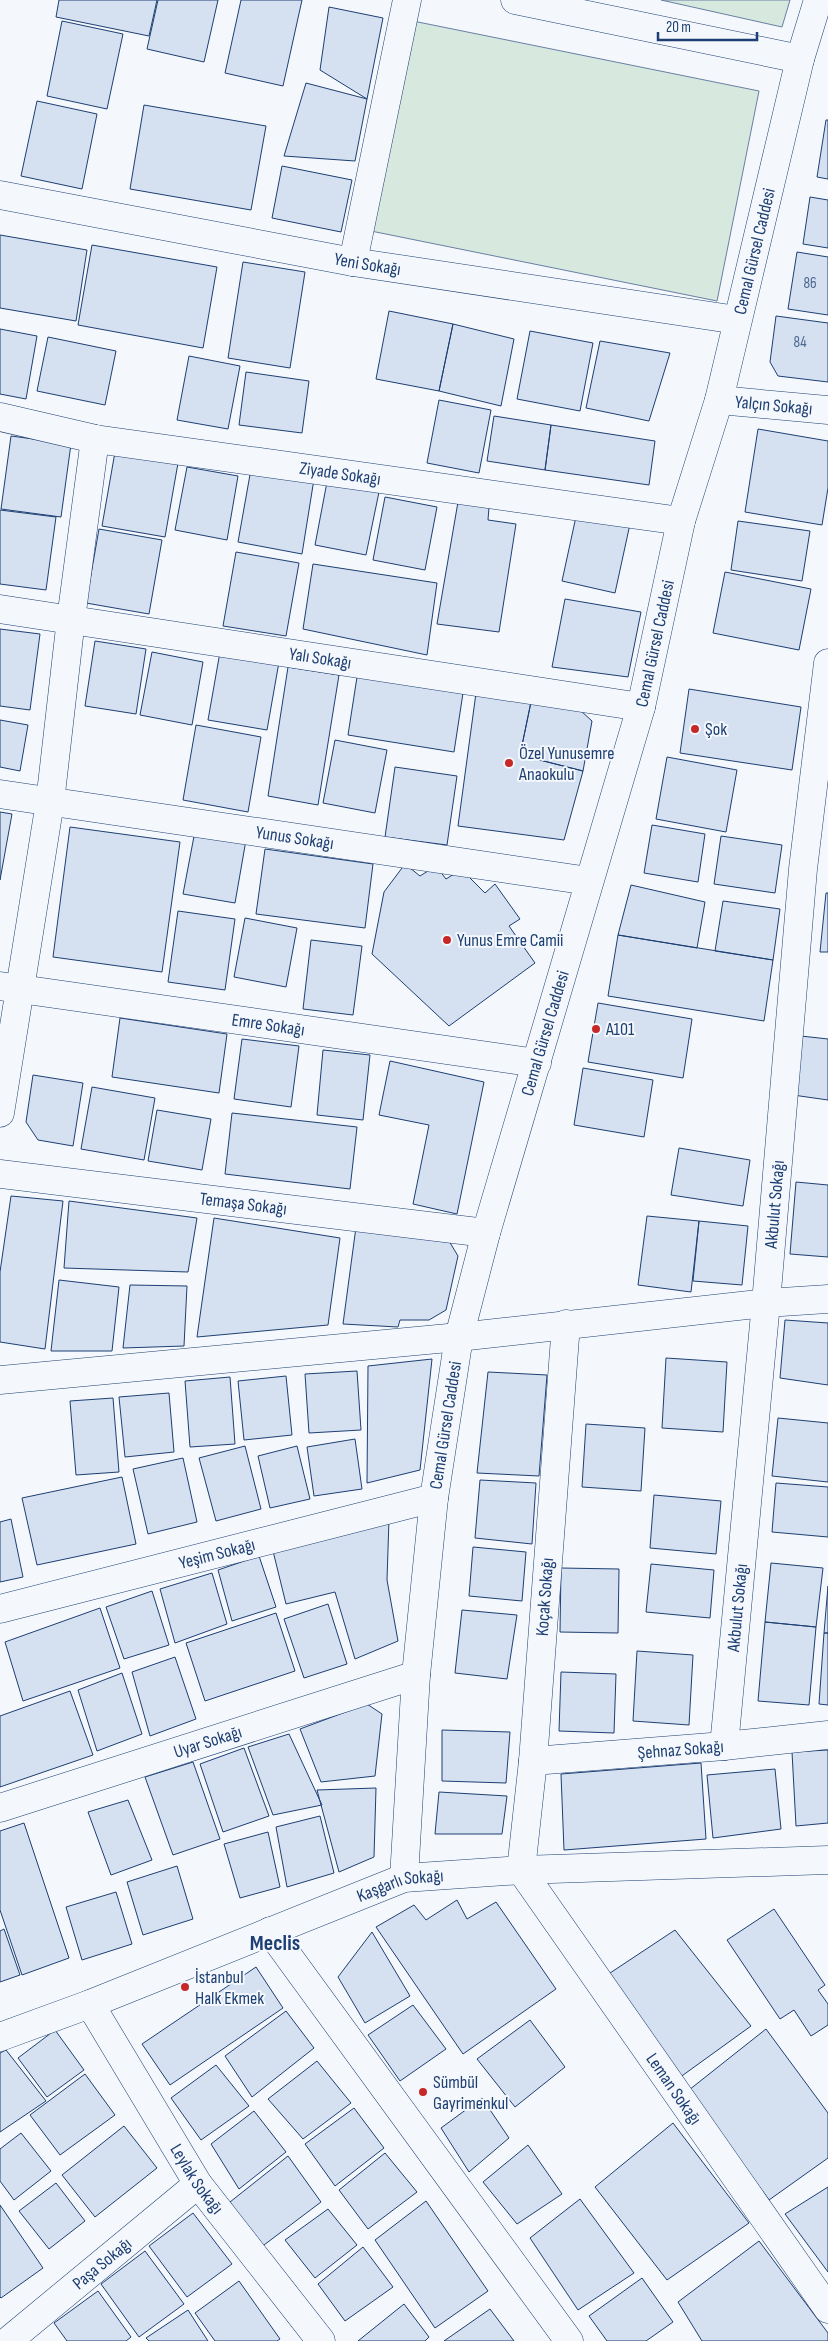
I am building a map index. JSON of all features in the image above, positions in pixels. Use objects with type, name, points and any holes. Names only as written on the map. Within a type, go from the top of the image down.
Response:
[{"type":"street","points":[[353,262],[407,0]]},
{"type":"street","points":[[515,0],[800,59]]},
{"type":"street","name":"Cemal Gürsel Caddesi","points":[[404,1878],[416,1676],[434,1498],[459,1337],[486,1233],[641,707],[681,521],[719,400],[800,59],[818,0]]},
{"type":"street","name":"Yeni Sokağı","points":[[0,195],[353,262],[737,320]]},
{"type":"street","name":"Yalçın Sokağı","points":[[719,400],[828,410]]},
{"type":"street","name":"Ziyade Sokağı","points":[[0,417],[95,439],[681,521]]},
{"type":"street","points":[[0,1113],[10,987],[50,802],[71,619],[95,439]]},
{"type":"street","name":"Yalı Sokağı","points":[[0,609],[641,707]]},
{"type":"street","name":"Akbulut Sokağı","points":[[724,1746],[766,1303],[803,869],[828,663]]},
{"type":"street","name":"Yunus Sokağı","points":[[0,794],[589,880]]},
{"type":"street","name":"Emre Sokağı","points":[[10,987],[537,1063]]},
{"type":"street","name":"Temaşa Sokağı","points":[[0,1174],[486,1233]]},
{"type":"street","points":[[0,1380],[459,1337],[566,1324],[828,1298]]},
{"type":"street","name":"Koçak Sokağı","points":[[521,1870],[533,1761],[566,1324]]},
{"type":"street","name":"Yeşim Sokağı","points":[[0,1609],[434,1498]]},
{"type":"street","name":"Uyar Sokağı","points":[[0,1808],[416,1676]]},
{"type":"street","name":"Şehnaz Sokağı","points":[[533,1761],[724,1746],[828,1735]]},
{"type":"street","name":"Kaşgarlı Sokağı","points":[[0,2037],[90,2004],[404,1878],[521,1870],[828,1860]]},
{"type":"street","name":"Leman Sokağı","points":[[521,1870],[828,2308]]},
{"type":"street","points":[[270,1931],[569,2341]]},
{"type":"street","name":"Leylak Sokağı","points":[[90,2004],[198,2184],[321,2341]]},
{"type":"street","name":"Paşa Sokağı","points":[[8,2341],[198,2184]]},
{"type":"shaded area","points":[[661,0],[790,0],[782,27]]},
{"type":"shaded area","points":[[408,20],[759,91],[717,301],[366,230]]},
{"type":"building","points":[[59,0],[157,0],[149,36],[56,17]]},
{"type":"building","points":[[158,0],[218,0],[204,62],[147,49]]},
{"type":"building","points":[[241,0],[302,0],[283,86],[225,73]]},
{"type":"building","points":[[329,7],[383,18],[367,99],[320,70]]},
{"type":"building","points":[[62,21],[123,34],[107,109],[47,96]]},
{"type":"building","points":[[306,83],[367,99],[355,161],[284,156]]},
{"type":"building","points":[[37,101],[97,114],[82,189],[21,176]]},
{"type":"building","points":[[144,105],[266,126],[251,210],[130,189]]},
{"type":"building","points":[[826,120],[828,120],[828,179],[817,177]]},
{"type":"building","points":[[282,166],[352,180],[341,232],[272,218]]},
{"type":"building","points":[[810,197],[828,200],[828,248],[803,244]]},
{"type":"building","points":[[0,235],[87,250],[76,321],[0,308]]},
{"type":"building","points":[[92,245],[217,267],[203,348],[78,325]]},
{"type":"building","points":[[797,252],[828,257],[828,315],[788,309]]},
{"type":"building","points":[[243,262],[305,272],[290,368],[228,358]]},
{"type":"building","points":[[389,311],[453,324],[439,391],[376,379]]},
{"type":"building","points":[[776,316],[828,323],[828,382],[778,376],[770,362]]},
{"type":"building","points":[[453,324],[514,339],[501,406],[439,391]]},
{"type":"building","points":[[0,329],[37,336],[26,399],[0,394]]},
{"type":"building","points":[[530,331],[593,343],[580,411],[517,399]]},
{"type":"building","points":[[48,337],[116,351],[105,405],[37,391]]},
{"type":"building","points":[[600,341],[670,353],[649,421],[586,408]]},
{"type":"building","points":[[189,356],[240,366],[228,429],[177,420]]},
{"type":"building","points":[[246,372],[309,381],[302,433],[239,425]]},
{"type":"building","points":[[439,400],[491,410],[479,473],[427,463]]},
{"type":"building","points":[[494,416],[551,425],[545,470],[487,461]]},
{"type":"building","points":[[551,425],[655,441],[649,485],[545,470]]},
{"type":"building","points":[[758,429],[828,441],[828,488],[822,525],[745,512]]},
{"type":"building","points":[[11,436],[71,444],[61,517],[1,509]]},
{"type":"building","points":[[115,452],[178,463],[165,537],[102,526]]},
{"type":"building","points":[[187,467],[238,476],[227,540],[175,530]]},
{"type":"building","points":[[251,469],[314,479],[302,554],[238,542]]},
{"type":"building","points":[[327,482],[379,492],[366,555],[315,545]]},
{"type":"building","points":[[385,497],[437,507],[425,570],[373,560]]},
{"type":"building","points":[[458,502],[489,507],[488,520],[516,524],[499,632],[437,624]]},
{"type":"building","points":[[0,510],[56,517],[46,590],[0,584]]},
{"type":"building","points":[[577,512],[630,524],[615,593],[562,581]]},
{"type":"building","points":[[738,521],[810,531],[802,581],[731,570]]},
{"type":"building","points":[[99,529],[162,540],[149,614],[86,603]]},
{"type":"building","points":[[236,552],[299,563],[286,636],[223,626]]},
{"type":"building","points":[[313,564],[437,583],[427,655],[303,629]]},
{"type":"building","points":[[725,572],[811,589],[799,650],[713,633]]},
{"type":"building","points":[[565,599],[641,612],[628,677],[552,667]]},
{"type":"building","points":[[0,629],[40,634],[30,710],[0,706]]},
{"type":"building","points":[[95,641],[146,649],[136,714],[85,706]]},
{"type":"building","points":[[152,652],[203,662],[192,725],[140,715]]},
{"type":"building","points":[[220,652],[279,662],[267,730],[208,720]]},
{"type":"building","points":[[288,667],[339,675],[318,805],[268,796]]},
{"type":"building","points":[[357,677],[463,693],[454,752],[348,735]]},
{"type":"building","points":[[689,689],[801,707],[792,770],[680,753]]},
{"type":"building","name":"Özel Yunusemre Anaokulu","points":[[476,693],[531,702],[520,755],[583,771],[564,840],[458,826]]},
{"type":"building","points":[[531,702],[580,710],[592,721],[583,771],[520,755]]},
{"type":"building","points":[[0,720],[28,725],[20,771],[0,767]]},
{"type":"building","points":[[196,725],[261,737],[248,812],[183,800]]},
{"type":"building","points":[[335,740],[387,750],[375,813],[323,803]]},
{"type":"building","points":[[667,757],[737,770],[726,832],[656,819]]},
{"type":"building","points":[[395,767],[457,776],[447,845],[385,837]]},
{"type":"building","points":[[0,812],[12,814],[0,880]]},
{"type":"building","points":[[652,825],[705,834],[698,882],[644,873]]},
{"type":"building","points":[[70,827],[180,842],[162,972],[53,957]]},
{"type":"building","points":[[195,831],[246,840],[235,903],[183,894]]},
{"type":"building","points":[[721,836],[782,845],[775,893],[714,884]]},
{"type":"building","points":[[265,849],[373,864],[365,928],[256,914]]},
{"type":"building","name":"Yunus Emre Camii","points":[[405,864],[420,876],[436,866],[446,879],[454,874],[468,876],[485,893],[495,884],[520,919],[509,926],[535,963],[449,1026],[372,954],[384,892]]},
{"type":"building","points":[[631,885],[705,902],[697,948],[618,935]]},
{"type":"building","points":[[826,893],[828,893],[828,952],[820,952]]},
{"type":"building","points":[[723,901],[780,909],[773,960],[715,951]]},
{"type":"building","points":[[178,911],[235,919],[225,990],[168,982]]},
{"type":"building","points":[[245,918],[297,928],[286,987],[234,977]]},
{"type":"building","points":[[618,935],[773,960],[764,1021],[608,996]]},
{"type":"building","points":[[311,940],[362,946],[353,1015],[303,1009]]},
{"type":"building","points":[[598,1003],[692,1019],[683,1078],[588,1062]]},
{"type":"building","points":[[120,1018],[227,1034],[219,1093],[112,1077]]},
{"type":"building","points":[[801,1036],[828,1039],[828,1100],[793,1095]]},
{"type":"building","points":[[242,1039],[299,1046],[291,1107],[234,1099]]},
{"type":"building","points":[[323,1050],[370,1055],[363,1120],[317,1115]]},
{"type":"building","points":[[390,1061],[484,1082],[457,1214],[413,1204],[429,1125],[379,1115]]},
{"type":"building","points":[[583,1068],[653,1080],[644,1137],[574,1125]]},
{"type":"building","points":[[33,1075],[83,1083],[73,1146],[38,1140],[26,1122]]},
{"type":"building","points":[[92,1087],[155,1098],[144,1160],[81,1149]]},
{"type":"building","points":[[157,1110],[211,1119],[202,1170],[148,1161]]},
{"type":"building","points":[[232,1113],[357,1127],[350,1189],[225,1174]]},
{"type":"building","points":[[679,1148],[750,1160],[743,1206],[671,1195]]},
{"type":"building","points":[[796,1182],[828,1185],[828,1257],[790,1254]]},
{"type":"building","points":[[11,1196],[63,1201],[45,1349],[0,1342],[0,1272]]},
{"type":"building","points":[[69,1201],[197,1218],[188,1272],[64,1268]]},
{"type":"building","points":[[647,1216],[699,1221],[691,1292],[638,1285]]},
{"type":"building","points":[[214,1218],[340,1238],[328,1325],[197,1337]]},
{"type":"building","points":[[699,1221],[748,1226],[742,1285],[693,1281]]},
{"type":"building","points":[[356,1227],[449,1241],[458,1256],[446,1310],[429,1320],[400,1320],[398,1327],[343,1324]]},
{"type":"building","points":[[59,1280],[119,1287],[112,1351],[51,1351]]},
{"type":"building","points":[[130,1285],[187,1286],[184,1346],[123,1348]]},
{"type":"building","points":[[785,1320],[828,1323],[828,1385],[780,1378]]},
{"type":"building","points":[[666,1358],[727,1362],[723,1432],[662,1428]]},
{"type":"building","points":[[432,1359],[420,1470],[367,1483],[368,1366]]},
{"type":"building","points":[[357,1371],[361,1430],[309,1433],[305,1374]]},
{"type":"building","points":[[488,1372],[547,1375],[539,1476],[477,1473]]},
{"type":"building","points":[[286,1376],[292,1435],[244,1440],[238,1381]]},
{"type":"building","points":[[230,1377],[235,1444],[190,1447],[185,1381]]},
{"type":"building","points":[[169,1393],[174,1452],[125,1457],[119,1397]]},
{"type":"building","points":[[113,1398],[119,1472],[76,1475],[70,1401]]},
{"type":"building","points":[[778,1418],[828,1423],[828,1482],[772,1476]]},
{"type":"building","points":[[586,1424],[645,1428],[641,1491],[582,1487]]},
{"type":"building","points":[[355,1439],[362,1489],[314,1496],[307,1447]]},
{"type":"building","points":[[245,1446],[261,1509],[216,1521],[199,1458]]},
{"type":"building","points":[[297,1446],[310,1499],[270,1508],[258,1456]]},
{"type":"building","points":[[183,1458],[197,1522],[148,1534],[133,1469]]},
{"type":"building","points":[[122,1477],[136,1544],[37,1565],[22,1498]]},
{"type":"building","points":[[480,1480],[536,1483],[532,1544],[475,1538]]},
{"type":"building","points":[[776,1483],[828,1487],[828,1537],[772,1532]]},
{"type":"building","points":[[654,1495],[721,1501],[716,1554],[650,1548]]},
{"type":"building","points":[[11,1519],[23,1577],[0,1582],[0,1522]]},
{"type":"building","points":[[389,1519],[387,1580],[398,1641],[355,1659],[335,1592],[286,1604],[273,1551]]},
{"type":"building","points":[[473,1547],[526,1552],[522,1601],[469,1596]]},
{"type":"building","points":[[259,1556],[276,1607],[232,1621],[218,1570]]},
{"type":"building","points":[[771,1563],[823,1568],[816,1627],[765,1622]]},
{"type":"building","points":[[651,1564],[714,1570],[710,1618],[646,1612]]},
{"type":"building","points":[[561,1568],[619,1569],[618,1633],[560,1632]]},
{"type":"building","points":[[212,1573],[227,1624],[175,1643],[160,1589]]},
{"type":"building","points":[[828,1586],[828,1633],[824,1633]]},
{"type":"building","points":[[152,1591],[169,1645],[124,1659],[106,1607]]},
{"type":"building","points":[[328,1604],[347,1664],[304,1678],[284,1619]]},
{"type":"building","points":[[100,1608],[120,1668],[23,1701],[5,1642]]},
{"type":"building","points":[[462,1610],[517,1615],[507,1679],[455,1673]]},
{"type":"building","points":[[276,1613],[295,1671],[205,1701],[186,1643]]},
{"type":"building","points":[[765,1622],[816,1627],[809,1705],[758,1701]]},
{"type":"building","points":[[824,1633],[828,1633],[828,1705],[819,1704]]},
{"type":"building","points":[[637,1651],[693,1655],[689,1725],[633,1721]]},
{"type":"building","points":[[175,1657],[196,1719],[150,1736],[132,1672]]},
{"type":"building","points":[[561,1672],[616,1674],[614,1733],[559,1731]]},
{"type":"building","points":[[122,1673],[142,1734],[97,1751],[78,1690]]},
{"type":"building","points":[[70,1691],[93,1755],[0,1787],[0,1716]]},
{"type":"building","points":[[367,1704],[382,1714],[375,1776],[321,1782],[300,1729]]},
{"type":"building","points":[[442,1730],[510,1732],[506,1783],[442,1781]]},
{"type":"building","points":[[289,1734],[322,1805],[273,1815],[248,1747]]},
{"type":"building","points":[[244,1748],[269,1816],[223,1832],[200,1764]]},
{"type":"building","points":[[828,1750],[828,1823],[796,1826],[792,1752]]},
{"type":"building","points":[[193,1762],[220,1839],[173,1855],[145,1777]]},
{"type":"building","points":[[701,1763],[706,1839],[564,1850],[561,1774]]},
{"type":"building","points":[[775,1769],[781,1829],[713,1838],[707,1775]]},
{"type":"building","points":[[376,1788],[374,1857],[339,1872],[317,1790]]},
{"type":"building","points":[[439,1792],[507,1796],[502,1834],[435,1834]]},
{"type":"building","points":[[128,1800],[152,1860],[111,1875],[88,1812]]},
{"type":"building","points":[[320,1816],[334,1873],[287,1887],[276,1827]]},
{"type":"building","points":[[24,1823],[69,1958],[22,1975],[0,1910],[0,1831]]},
{"type":"building","points":[[268,1832],[280,1887],[240,1898],[224,1844]]},
{"type":"building","points":[[177,1866],[193,1919],[143,1935],[127,1882]]},
{"type":"building","points":[[116,1892],[132,1944],[82,1960],[66,1907]]},
{"type":"building","points":[[457,1900],[467,1919],[496,1902],[556,1989],[463,2054],[376,1927],[414,1905],[426,1920]]},
{"type":"building","points":[[774,1909],[825,1985],[818,1990],[828,2004],[828,2025],[811,2036],[794,2010],[780,2019],[727,1940]]},
{"type":"building","points":[[4,1929],[20,1975],[0,1982],[0,1931]]},
{"type":"building","points":[[675,1930],[751,2026],[679,2078],[604,1977]]},
{"type":"building","points":[[372,1932],[410,1996],[365,2023],[338,1977]]},
{"type":"building","points":[[256,1967],[283,2008],[170,2085],[142,2044]]},
{"type":"building","points":[[413,2005],[446,2049],[400,2081],[368,2035]]},
{"type":"building","points":[[286,2011],[314,2048],[252,2097],[225,2056]]},
{"type":"building","points":[[530,2020],[565,2067],[515,2107],[477,2059]]},
{"type":"building","points":[[766,2029],[828,2113],[828,2158],[769,2200],[689,2090]]},
{"type":"building","points":[[55,2030],[84,2070],[47,2097],[18,2058]]},
{"type":"building","points":[[6,2050],[46,2101],[0,2132],[0,2053]]},
{"type":"building","points":[[317,2061],[351,2103],[303,2139],[268,2099]]},
{"type":"building","points":[[216,2065],[249,2106],[201,2140],[171,2098]]},
{"type":"building","points":[[85,2074],[115,2115],[60,2155],[30,2115]]},
{"type":"building","points":[[482,2098],[509,2138],[469,2172],[441,2128]]},
{"type":"building","points":[[354,2108],[384,2148],[335,2186],[305,2144]]},
{"type":"building","points":[[254,2111],[286,2152],[239,2189],[211,2144]]},
{"type":"building","points":[[673,2123],[749,2223],[667,2280],[595,2187]]},
{"type":"building","points":[[124,2126],[157,2168],[95,2217],[62,2175]]},
{"type":"building","points":[[21,2133],[51,2171],[14,2200],[0,2181],[0,2149]]},
{"type":"building","points":[[528,2145],[562,2194],[517,2224],[483,2182]]},
{"type":"building","points":[[385,2153],[417,2192],[368,2229],[339,2190]]},
{"type":"building","points":[[288,2156],[321,2202],[260,2248],[230,2202]]},
{"type":"building","points":[[56,2183],[85,2221],[49,2249],[19,2211]]},
{"type":"building","points":[[828,2187],[828,2272],[785,2214]]},
{"type":"building","points":[[580,2199],[634,2273],[578,2310],[530,2238]]},
{"type":"building","points":[[426,2201],[488,2291],[435,2328],[375,2240]]},
{"type":"building","points":[[0,2205],[43,2268],[1,2298],[0,2297]]},
{"type":"building","points":[[328,2209],[357,2245],[315,2278],[285,2240]]},
{"type":"building","points":[[193,2213],[232,2264],[187,2297],[149,2246]]},
{"type":"building","points":[[759,2241],[828,2333],[828,2341],[702,2341],[678,2302]]},
{"type":"building","points":[[363,2247],[393,2287],[345,2321],[318,2284]]},
{"type":"building","points":[[145,2251],[184,2304],[139,2337],[101,2284]]},
{"type":"building","points":[[642,2278],[673,2322],[646,2341],[607,2341],[589,2316]]},
{"type":"building","points":[[239,2281],[280,2339],[277,2341],[215,2341],[195,2313]]},
{"type":"building","points":[[98,2291],[131,2337],[126,2341],[67,2341],[54,2323]]},
{"type":"building","points":[[404,2304],[429,2337],[425,2341],[358,2341]]},
{"type":"building","points":[[490,2309],[514,2341],[444,2341]]},
{"type":"building","points":[[188,2310],[208,2341],[149,2341],[146,2338]]},
{"type":"place","name":"Şok","points":[[695,729]]},
{"type":"place","name":"Özel Yunusemre Anaokulu","points":[[509,763]]},
{"type":"place","name":"Yunus Emre Camii","points":[[447,940]]},
{"type":"place","name":"A101","points":[[596,1029]]},
{"type":"place","name":"İstanbul Halk Ekmek","points":[[185,1987]]},
{"type":"place","name":"Sümbül Gayrimenkul","points":[[423,2092]]},
{"type":"district","name":"Meclis","points":[[275,1943]]}]
